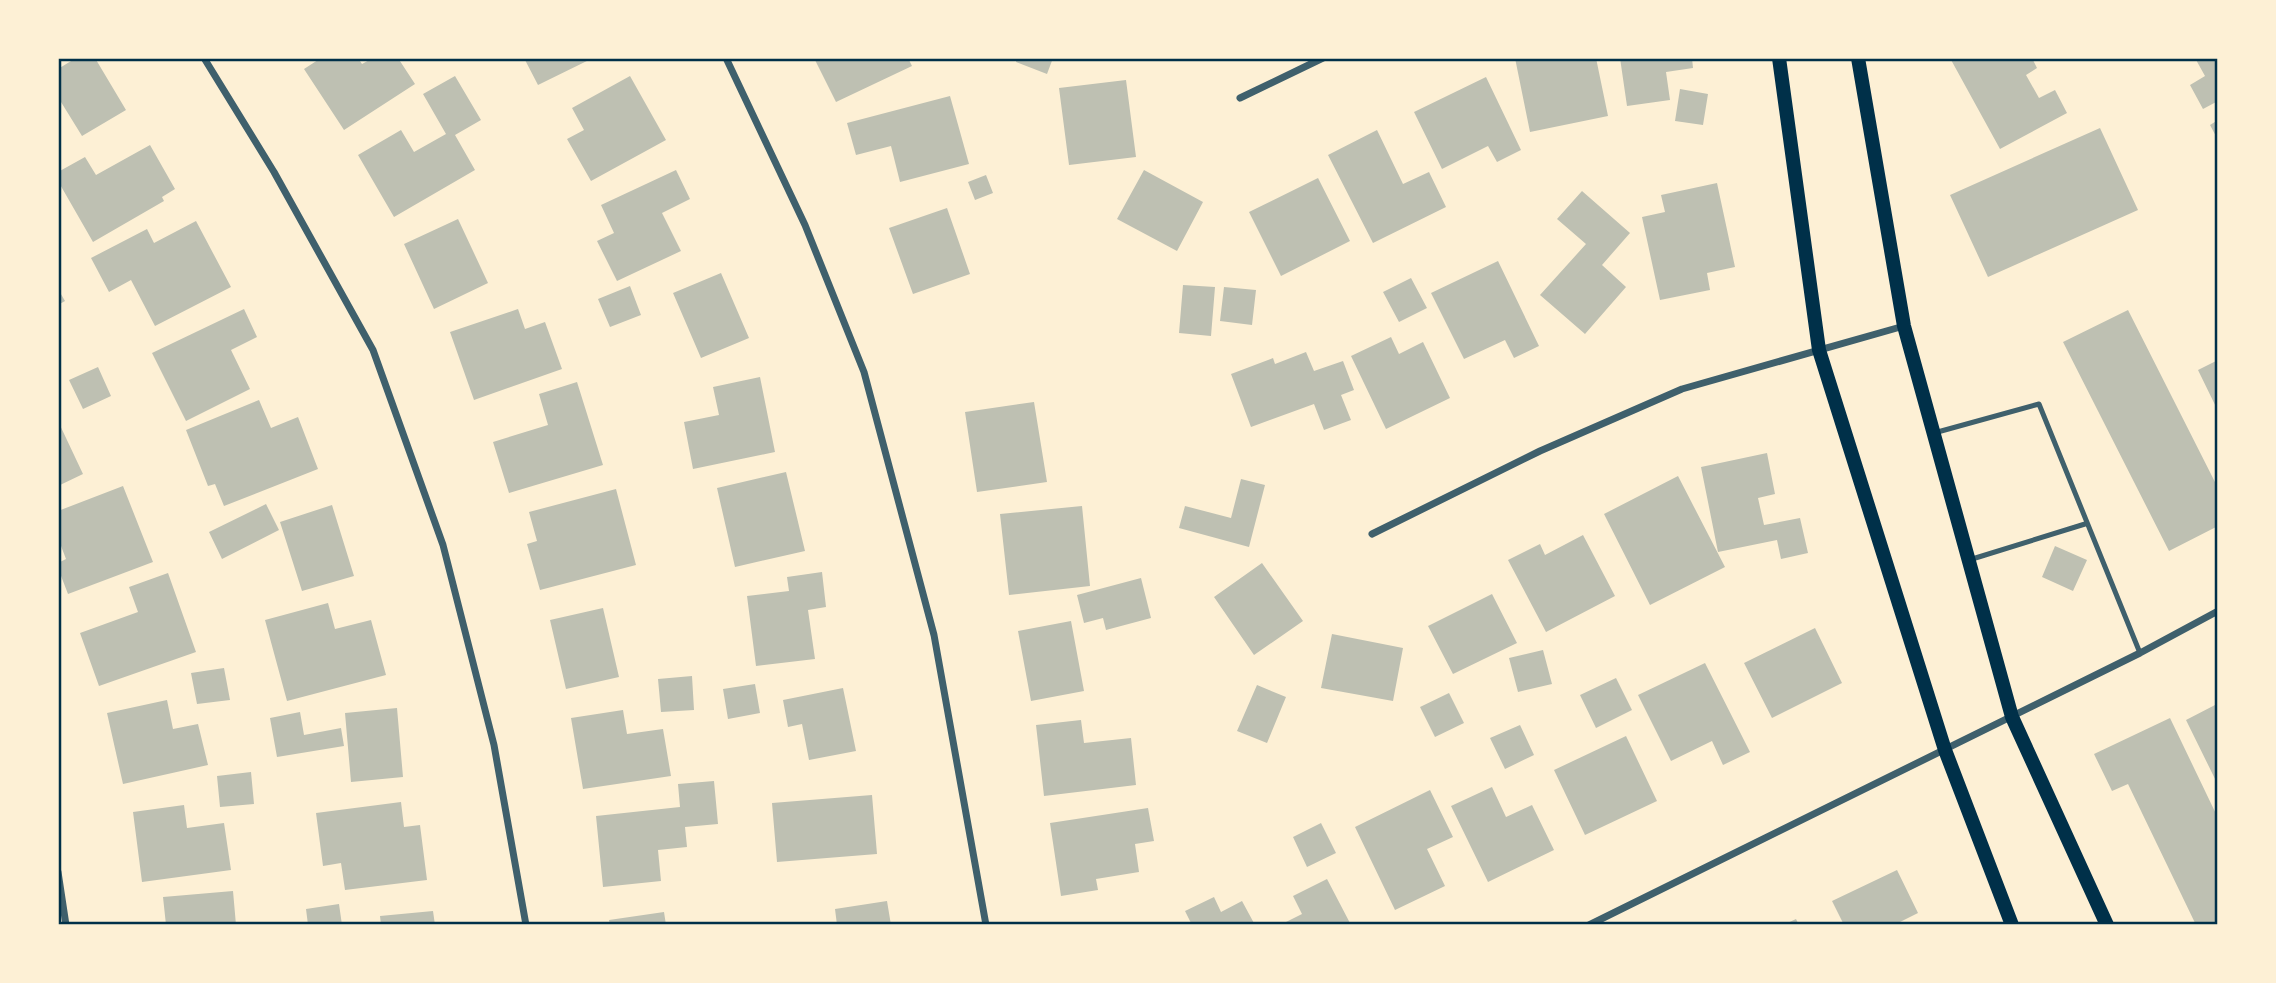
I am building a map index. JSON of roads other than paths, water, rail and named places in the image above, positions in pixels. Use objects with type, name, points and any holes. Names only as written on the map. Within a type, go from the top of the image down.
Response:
[{"type":"main road","points":[[1779,58],[1819,350],[1945,750],[2012,925]]},
{"type":"main road","points":[[1858,58],[1904,326],[2012,717],[2107,925]]},
{"type":"street","points":[[204,58],[274,172],[373,350],[443,545],[494,745],[526,925]]},
{"type":"street","points":[[726,58],[806,225],[864,372],[934,635],[986,925]]},
{"type":"street","points":[[1240,98],[1323,58]]},
{"type":"street","points":[[1372,534],[1540,451],[1682,389],[1904,326]]},
{"type":"street","points":[[1589,925],[2012,717],[2218,611]]},
{"type":"street","points":[[58,872],[66,925]]},
{"type":"lane","points":[[1934,433],[2039,404],[2085,524],[2140,653]]},
{"type":"lane","points":[[1969,560],[2085,524]]}]
